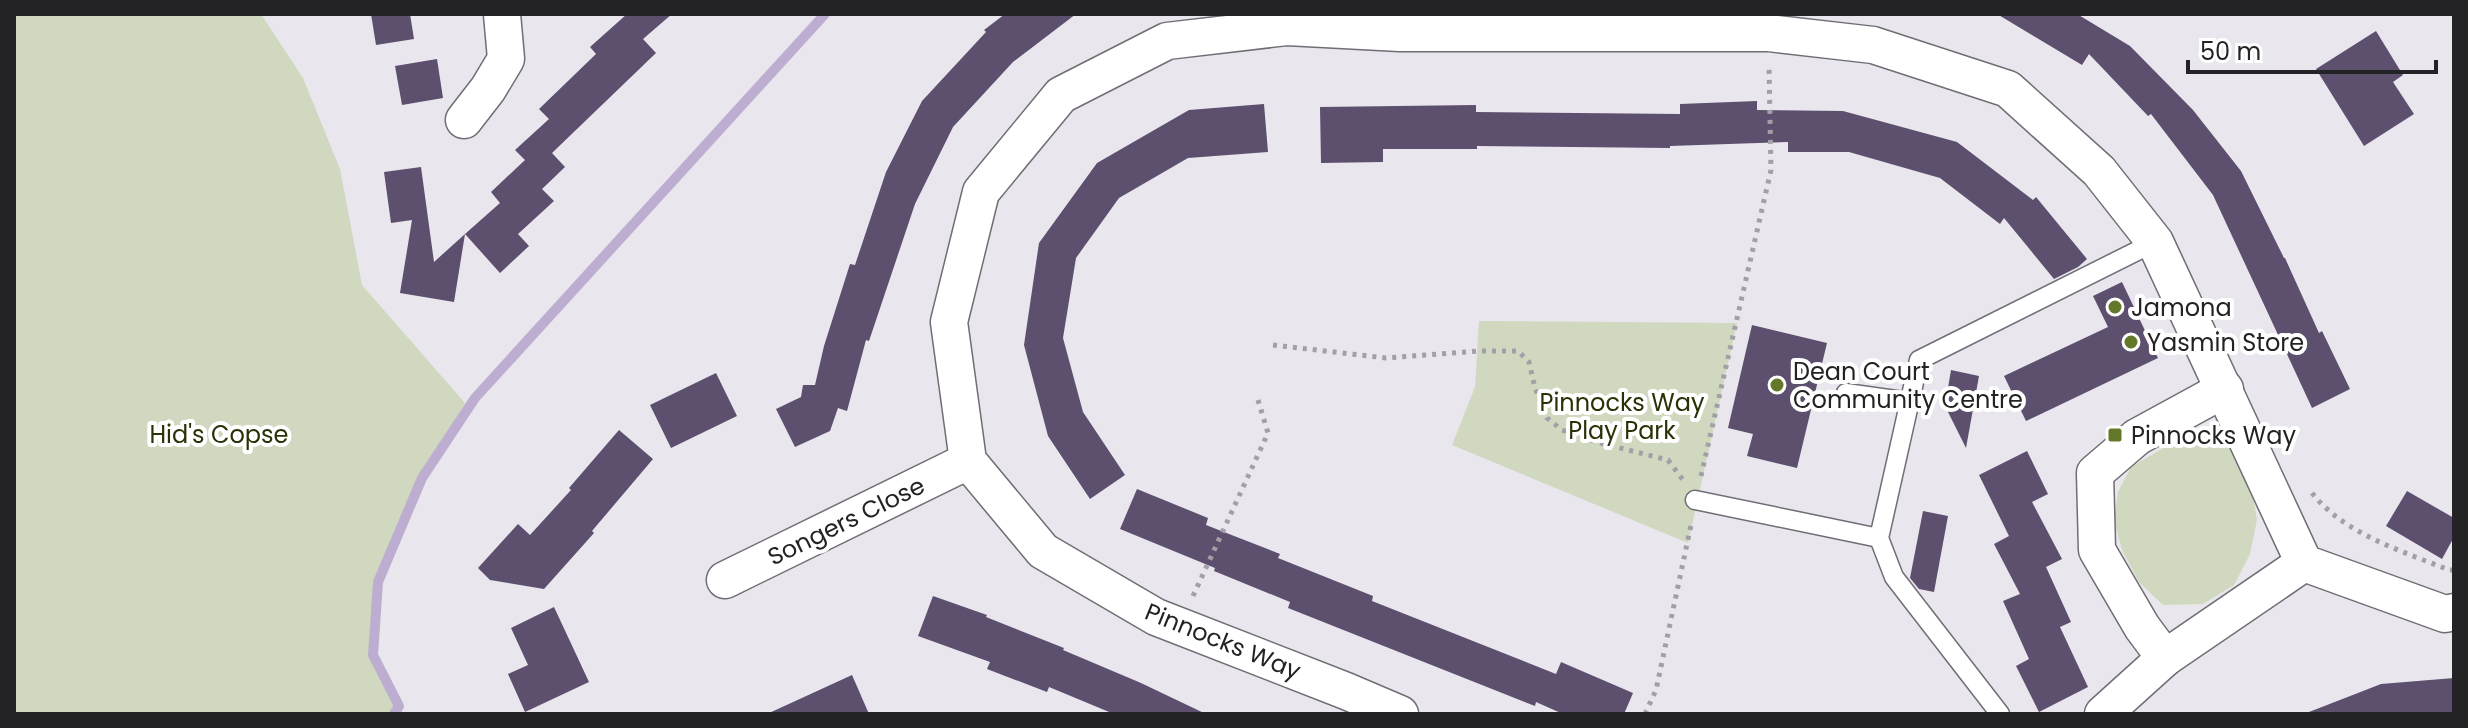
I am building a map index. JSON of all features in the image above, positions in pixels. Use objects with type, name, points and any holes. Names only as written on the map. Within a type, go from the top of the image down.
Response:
[{"type":"street","points":[[464,120],[506,59],[502,14]]},
{"type":"street","points":[[968,461],[949,322],[981,192],[1061,95],[1167,41],[1287,27],[1400,33],[1576,24],[1769,33],[1873,45],[2008,89],[2099,171],[2155,242],[2304,563],[2445,614],[2454,612]]},
{"type":"street","points":[[2165,658],[2142,627],[2097,550],[2095,473],[2137,437],[2225,389]]},
{"type":"street","name":"Songers Close","points":[[725,580],[968,461]]},
{"type":"street","name":"Pinnocks Way","points":[[968,461],[1043,551],[1156,617],[1400,714]]},
{"type":"street","points":[[2103,714],[2165,658],[2304,563]]},
{"type":"lane","points":[[2000,714],[1894,577],[1879,538],[1919,360],[2155,242]]},
{"type":"lane","points":[[1846,393],[1910,402]]},
{"type":"lane","points":[[1695,500],[1879,538]]},
{"type":"path","points":[[1645,714],[1656,690],[1695,500],[1771,170],[1769,33]]},
{"type":"path","points":[[1273,345],[1386,358],[1518,351],[1529,362],[1547,418],[1562,430],[1668,460],[1695,500]]},
{"type":"path","points":[[1180,626],[1268,433],[1258,400]]},
{"type":"green space","name":"Hid's Copse","points":[[14,14],[261,14],[303,78],[340,169],[362,285],[465,403],[422,478],[378,582],[373,655],[399,706],[398,714],[14,714]]},
{"type":"green space","name":"Pinnocks Way Play Park","points":[[1479,321],[1737,323],[1688,543],[1452,445],[1475,387]]},
{"type":"green space","points":[[2215,433],[2235,449],[2251,485],[2257,520],[2250,554],[2234,585],[2203,604],[2163,605],[2139,582],[2122,550],[2114,521],[2118,492],[2131,467],[2184,436]]},
{"type":"building","points":[[371,14],[410,14],[414,39],[376,45]]},
{"type":"building","points":[[627,14],[672,14],[643,39],[656,53],[552,153],[565,167],[542,189],[554,201],[518,234],[529,246],[500,273],[465,234],[500,203],[491,192],[525,160],[515,150],[549,119],[539,109],[596,54],[590,47]]},
{"type":"building","points":[[1005,14],[1076,14],[1013,62],[953,127],[915,204],[869,341],[866,340],[847,411],[838,408],[830,431],[795,447],[776,409],[801,397],[803,385],[815,385],[850,264],[855,265],[886,172],[922,101],[986,32],[984,30]]},
{"type":"building","points":[[1997,14],[2077,14],[2130,46],[2193,110],[2241,171],[2319,333],[2322,331],[2350,389],[2312,408],[2213,195],[2151,114],[2148,116],[2089,54],[2082,65]]},
{"type":"building","points":[[2376,31],[2403,75],[2393,82],[2414,114],[2364,146],[2316,69]]},
{"type":"building","points":[[437,59],[443,98],[402,105],[395,66]]},
{"type":"building","points":[[1757,101],[1757,110],[1843,111],[1957,142],[2033,200],[2036,197],[2087,259],[2054,279],[2004,218],[2000,224],[1940,178],[1849,152],[1788,152],[1788,142],[1670,148],[1477,146],[1477,149],[1383,149],[1383,162],[1321,163],[1320,107],[1476,105],[1476,112],[1680,114],[1680,104]]},
{"type":"building","points":[[1264,104],[1268,152],[1188,158],[1119,198],[1076,258],[1063,338],[1083,412],[1125,475],[1090,499],[1048,436],[1024,345],[1039,243],[1097,163],[1189,110]]},
{"type":"building","points":[[421,167],[434,262],[465,234],[454,302],[400,293],[412,220],[391,223],[384,172]]},
{"type":"building","points":[[2122,282],[2158,358],[2026,421],[2004,376],[2108,327],[2093,296]]},
{"type":"building","name":"Dean Court Community Centre","points":[[1752,325],[1827,343],[1797,468],[1747,456],[1753,434],[1728,428]]},
{"type":"building","points":[[1951,370],[1979,376],[1966,448],[1945,406]]},
{"type":"building","points":[[716,373],[737,416],[671,448],[650,405]]},
{"type":"building","points":[[619,430],[653,459],[592,531],[594,533],[544,589],[490,580],[478,568],[518,524],[530,535]]},
{"type":"building","points":[[2027,451],[2048,494],[2032,502],[2062,559],[2046,567],[2071,622],[2060,627],[2088,687],[2039,712],[2016,666],[2029,659],[2003,601],[2020,594],[1994,544],[2009,536],[1979,475]]},
{"type":"building","points":[[1137,489],[1208,518],[1206,525],[1280,554],[1278,558],[1373,596],[1372,601],[1556,674],[1561,662],[1633,693],[1624,714],[1563,714],[1536,702],[1535,706],[1288,608],[1290,602],[1120,529]]},
{"type":"building","points":[[2407,491],[2454,518],[2454,537],[2442,559],[2386,526]]},
{"type":"building","points":[[1923,511],[1948,516],[1934,592],[1919,589],[1910,578]]},
{"type":"building","points":[[933,596],[1064,648],[1206,714],[1114,714],[1049,687],[1047,692],[987,669],[990,662],[918,636]]},
{"type":"building","points":[[554,607],[589,682],[525,712],[508,674],[528,665],[511,628]]},
{"type":"building","points":[[852,675],[869,714],[767,714]]},
{"type":"building","points":[[2454,678],[2454,714],[2309,714],[2381,684]]},
{"type":"waterway","points":[[394,714],[399,706],[373,655],[378,582],[422,478],[475,398],[825,14]]},
{"type":"place","name":"Jamona","points":[[2115,307]]},
{"type":"place","name":"Yasmin Store","points":[[2131,342]]},
{"type":"place","name":"Dean Court Community Centre","points":[[1777,385]]},
{"type":"place","name":"Pinnocks Way","points":[[2115,435]]}]
